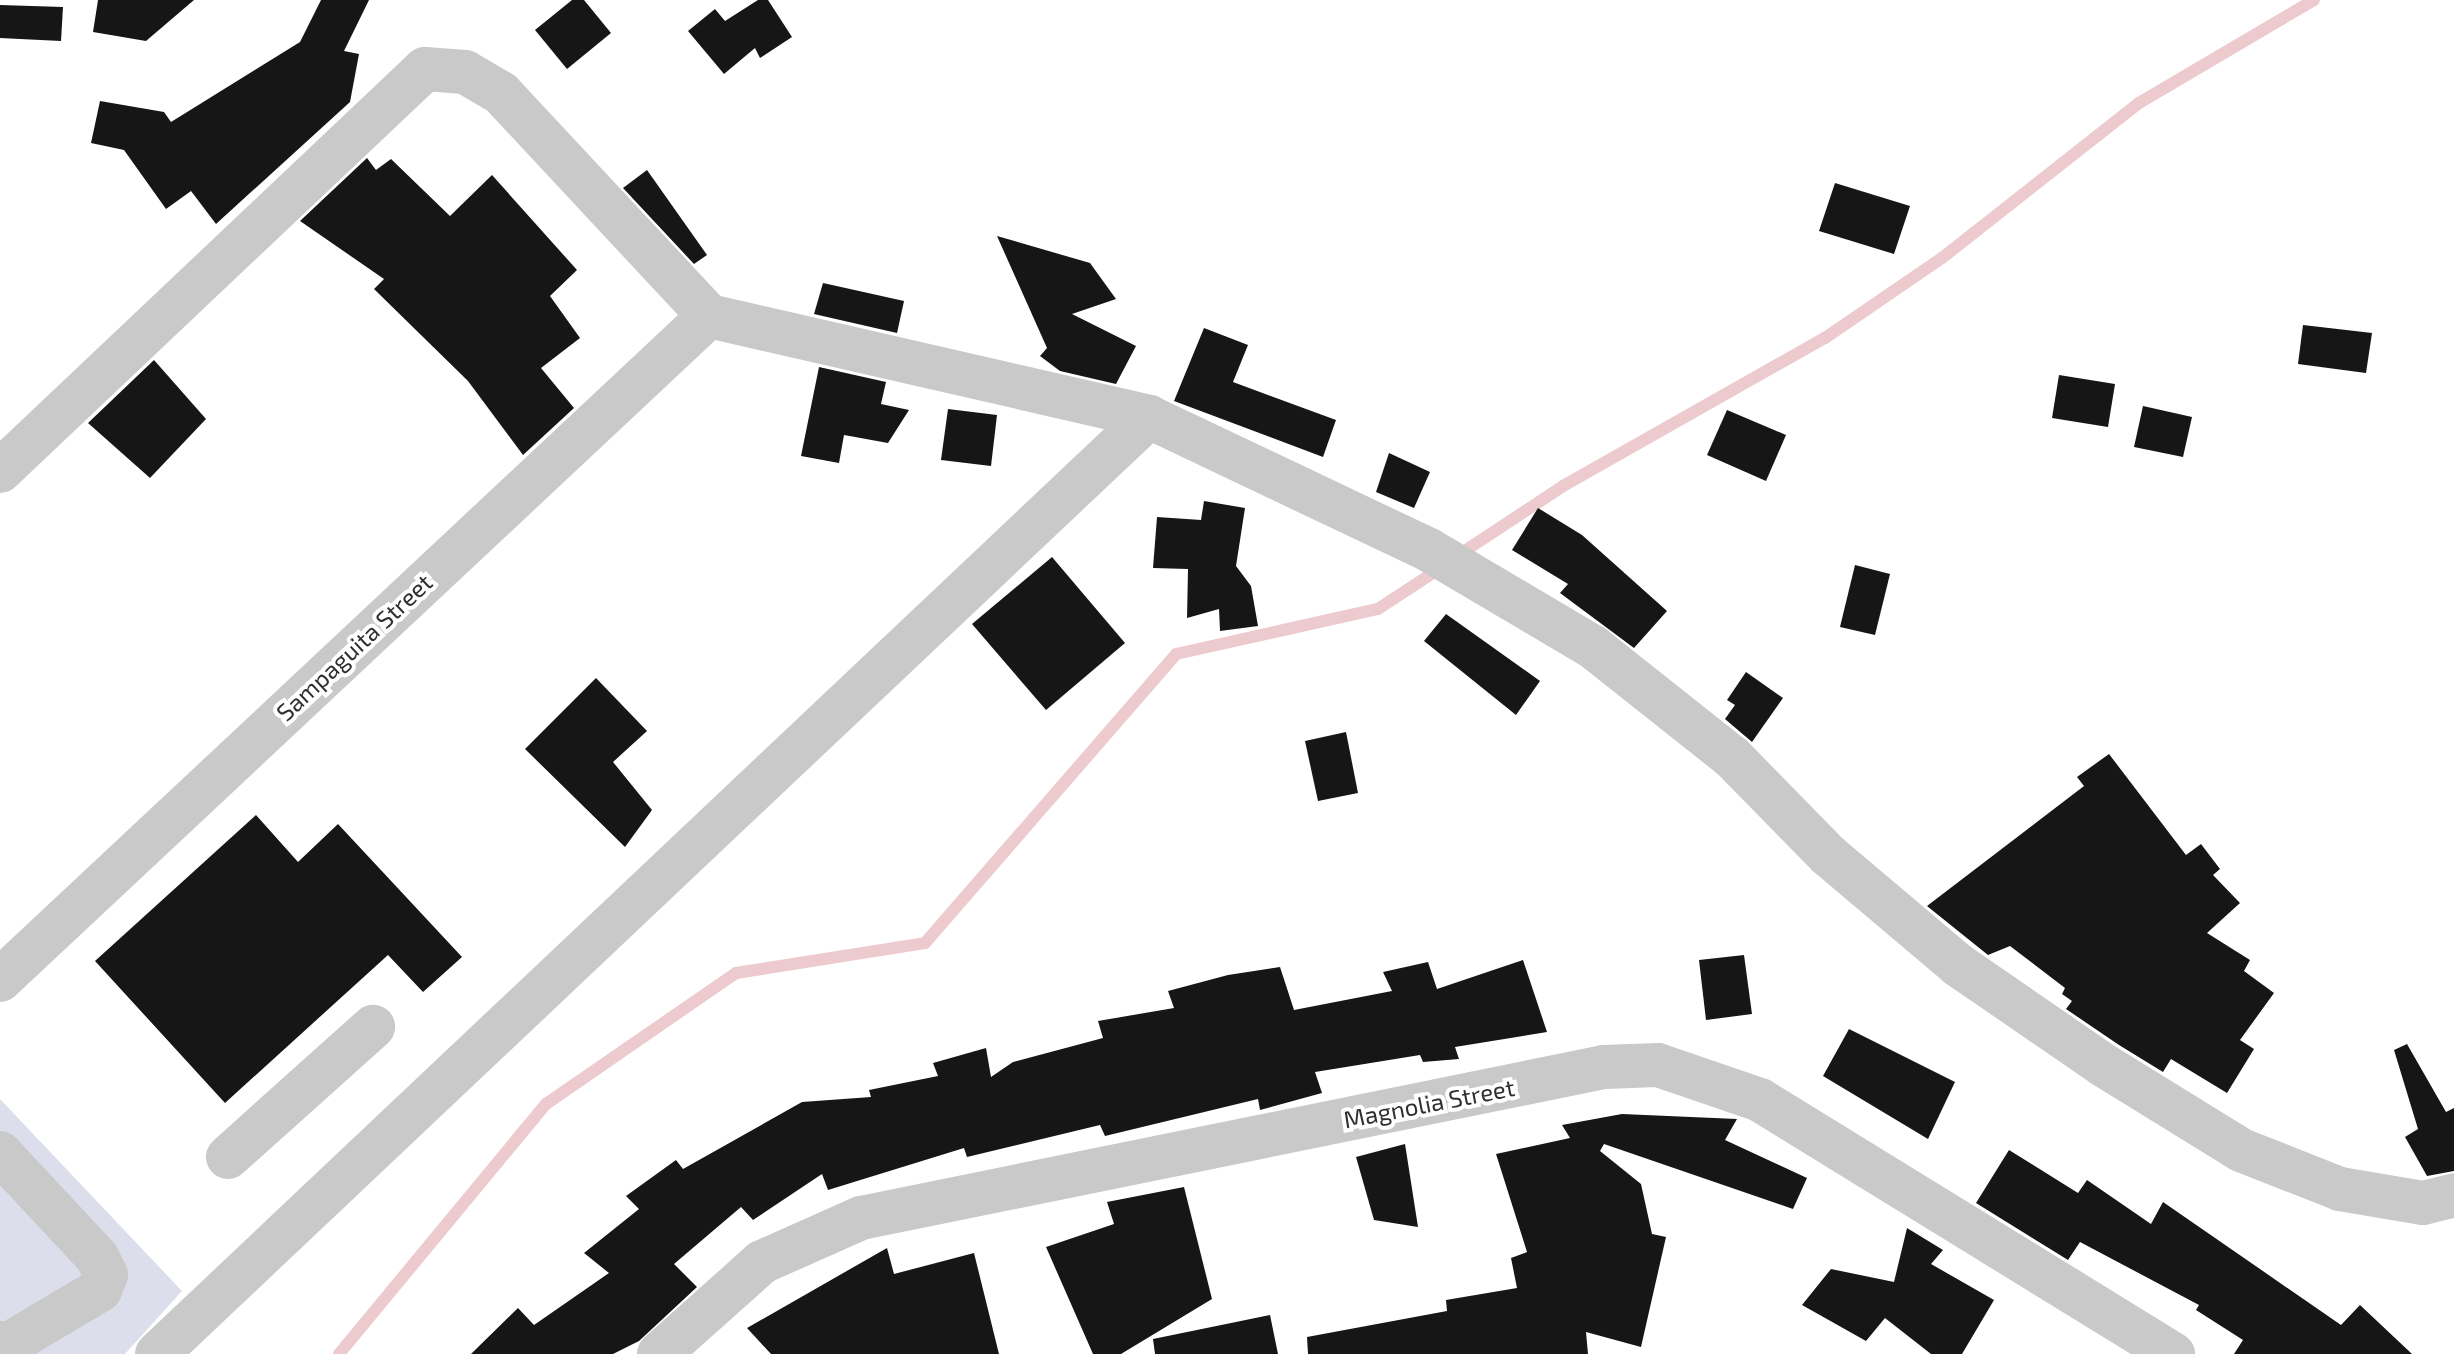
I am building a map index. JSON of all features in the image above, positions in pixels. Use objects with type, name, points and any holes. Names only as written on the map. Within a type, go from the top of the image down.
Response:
[{"type":"street","points":[[0,471],[425,69],[465,72],[501,93],[709,316],[1149,417],[1444,557],[1593,647],[1732,757],[1828,855],[1958,965],[2105,1066],[2241,1150],[2340,1189],[2423,1203],[2454,1195]]},
{"type":"street","name":"Sampaguita Street","points":[[0,980],[709,316]]},
{"type":"street","points":[[157,1354],[1149,417]]},
{"type":"street","points":[[228,1157],[373,1027]]},
{"type":"street","name":"Magnolia Street","points":[[659,1354],[762,1262],[861,1218],[1604,1067],[1658,1065],[1760,1100],[2173,1354]]},
{"type":"street","points":[[0,1153],[97,1257],[106,1275],[100,1290],[1,1346]]},
{"type":"shaded area","points":[[0,1099],[182,1291],[125,1354],[0,1354]]},
{"type":"building","points":[[98,0],[194,0],[146,41],[93,32]]},
{"type":"building","points":[[321,0],[369,0],[344,51],[359,54],[350,102],[216,224],[191,191],[166,209],[124,150],[91,143],[100,101],[164,112],[171,122],[300,42]]},
{"type":"building","points":[[572,0],[584,0],[611,33],[567,69],[535,30]]},
{"type":"building","points":[[758,0],[768,0],[792,37],[760,58],[755,48],[724,74],[688,31],[715,9],[725,21]]},
{"type":"building","points":[[0,5],[63,7],[61,41],[0,38]]},
{"type":"building","points":[[367,158],[376,170],[391,159],[450,216],[492,175],[577,270],[550,296],[580,338],[541,368],[574,408],[523,455],[468,381],[374,289],[384,279],[300,221]]},
{"type":"building","points":[[647,170],[707,255],[694,264],[623,188]]},
{"type":"building","points":[[1835,183],[1910,206],[1894,254],[1819,231]]},
{"type":"building","points":[[997,236],[1090,263],[1116,299],[1072,314],[1136,346],[1116,384],[1060,371],[1040,356],[1047,348]]},
{"type":"building","points":[[823,283],[904,301],[897,333],[814,314]]},
{"type":"building","points":[[2303,325],[2372,333],[2366,373],[2298,364]]},
{"type":"building","points":[[1204,328],[1248,345],[1233,382],[1336,420],[1323,457],[1174,401]]},
{"type":"building","points":[[154,360],[206,419],[150,478],[88,423]]},
{"type":"building","points":[[819,367],[886,382],[881,404],[909,410],[888,443],[844,435],[839,463],[801,456]]},
{"type":"building","points":[[2059,375],[2115,384],[2108,427],[2052,418]]},
{"type":"building","points":[[2143,406],[2192,417],[2183,457],[2134,447]]},
{"type":"building","points":[[948,409],[997,415],[991,466],[941,460]]},
{"type":"building","points":[[1727,410],[1786,435],[1766,481],[1707,455]]},
{"type":"building","points":[[1389,453],[1430,472],[1414,508],[1376,492]]},
{"type":"building","points":[[1204,501],[1245,508],[1236,566],[1251,586],[1258,626],[1220,631],[1219,609],[1187,618],[1188,569],[1153,568],[1157,517],[1201,520]]},
{"type":"building","points":[[1538,508],[1582,535],[1667,611],[1634,648],[1560,593],[1568,584],[1512,550]]},
{"type":"building","points":[[1052,557],[1125,643],[1046,710],[972,624]]},
{"type":"building","points":[[1855,565],[1890,574],[1875,635],[1840,627]]},
{"type":"building","points":[[1446,614],[1540,681],[1516,715],[1424,641]]},
{"type":"building","points":[[1746,672],[1783,698],[1752,742],[1725,719],[1735,705],[1727,700]]},
{"type":"building","points":[[596,678],[647,731],[613,762],[652,810],[625,847],[525,749]]},
{"type":"building","points":[[1346,732],[1358,793],[1318,801],[1305,741]]},
{"type":"building","points":[[2109,754],[2186,855],[2201,844],[2220,869],[2213,875],[2240,903],[2207,933],[2250,960],[2244,971],[2274,993],[2240,1040],[2254,1049],[2227,1093],[2171,1059],[2163,1072],[2119,1045],[2066,1009],[2072,1001],[2062,994],[2065,988],[2010,946],[1988,955],[1927,906],[2084,786],[2077,777]]},
{"type":"building","points":[[256,815],[298,862],[338,824],[462,957],[423,992],[388,955],[225,1103],[95,961]]},
{"type":"building","points":[[1744,955],[1752,1014],[1706,1020],[1699,960]]},
{"type":"building","points":[[1523,960],[1547,1032],[1455,1047],[1459,1059],[1423,1062],[1420,1055],[1315,1072],[1322,1093],[1260,1110],[1258,1099],[1105,1136],[1100,1125],[967,1157],[964,1148],[828,1190],[822,1174],[753,1220],[741,1207],[674,1264],[697,1287],[639,1341],[613,1354],[471,1354],[518,1308],[534,1325],[609,1273],[584,1253],[639,1209],[626,1196],[676,1160],[683,1169],[802,1102],[871,1097],[869,1090],[938,1076],[933,1063],[986,1048],[991,1077],[1013,1062],[1103,1038],[1098,1021],[1174,1008],[1168,991],[1228,975],[1280,967],[1294,1010],[1392,991],[1383,972],[1428,962],[1437,989]]},
{"type":"building","points":[[1849,1029],[1955,1082],[1928,1139],[1823,1076]]},
{"type":"building","points":[[2407,1044],[2446,1112],[2454,1108],[2454,1171],[2427,1176],[2405,1137],[2418,1129],[2394,1050]]},
{"type":"building","points":[[1622,1114],[1737,1119],[1725,1140],[1807,1178],[1793,1209],[1604,1144],[1600,1151],[1641,1184],[1652,1234],[1666,1237],[1641,1347],[1586,1332],[1588,1354],[1308,1354],[1307,1337],[1447,1311],[1446,1300],[1517,1288],[1511,1258],[1527,1252],[1496,1154],[1570,1138],[1562,1125]]},
{"type":"building","points":[[1405,1144],[1418,1227],[1374,1220],[1356,1157]]},
{"type":"building","points":[[2009,1150],[2078,1193],[2087,1180],[2151,1224],[2163,1202],[2341,1325],[2360,1305],[2412,1354],[2234,1354],[2243,1340],[2196,1310],[2199,1305],[2080,1242],[2068,1260],[1976,1203]]},
{"type":"building","points":[[1184,1187],[1212,1299],[1121,1354],[1093,1354],[1046,1247],[1114,1224],[1107,1202]]},
{"type":"building","points":[[1907,1228],[1943,1250],[1931,1264],[1994,1300],[1962,1354],[1931,1354],[1885,1318],[1866,1341],[1802,1305],[1831,1269],[1894,1282]]},
{"type":"building","points":[[887,1248],[894,1274],[974,1253],[999,1354],[771,1354],[747,1328]]},
{"type":"building","points":[[1270,1315],[1278,1354],[1155,1354],[1153,1339]]},
{"type":"waterway","points":[[1457,556],[1563,486],[1825,338],[1942,258],[2139,103],[2314,0]]},
{"type":"waterway","points":[[339,1354],[546,1104],[736,973],[925,943],[1176,654],[1378,609],[1442,567]]}]
